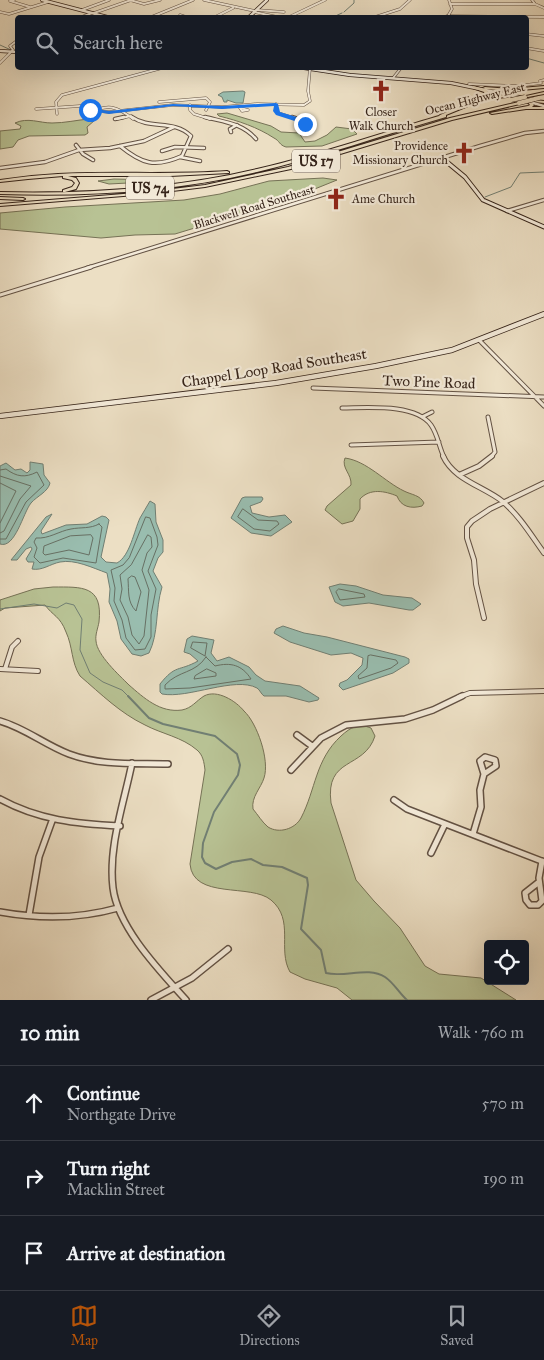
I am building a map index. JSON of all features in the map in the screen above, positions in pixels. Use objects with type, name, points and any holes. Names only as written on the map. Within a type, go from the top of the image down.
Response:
[{"type":"highway","points":[[474,87],[487,93],[485,98]]},
{"type":"highway","points":[[485,88],[505,90],[544,87]]},
{"type":"highway","points":[[517,96],[515,91],[528,88]]},
{"type":"highway","name":"Ocean Highway East","points":[[296,160],[509,98],[544,93]]},
{"type":"highway","name":"Ocean Highway East","points":[[108,197],[205,186],[266,174],[312,162],[464,115],[544,97]]},
{"type":"highway","points":[[422,122],[485,98],[509,98]]},
{"type":"highway","points":[[537,100],[544,105]]},
{"type":"highway","points":[[520,109],[531,106],[530,102]]},
{"type":"highway","points":[[409,132],[474,116],[544,105]]},
{"type":"highway","points":[[0,182],[67,174],[209,174],[256,168],[296,160]]},
{"type":"highway","name":"US 74","points":[[0,193],[107,192],[173,185],[240,174],[296,160]]},
{"type":"highway","points":[[0,182],[58,176],[72,178],[77,183],[74,188],[64,191],[26,194]]},
{"type":"highway","points":[[0,205],[108,197]]},
{"type":"highway","name":"US 74","points":[[0,198],[108,197]]},
{"type":"street","points":[[14,0],[10,1],[32,7]]},
{"type":"street","points":[[42,0],[100,15]]},
{"type":"street","points":[[82,10],[109,0]]},
{"type":"street","points":[[87,15],[130,0],[144,4],[160,0]]},
{"type":"street","points":[[156,15],[193,0]]},
{"type":"street","points":[[204,0],[270,15]]},
{"type":"street","points":[[251,15],[267,0]]},
{"type":"street","points":[[293,15],[325,0]]},
{"type":"street","points":[[381,15],[400,9],[410,0]]},
{"type":"street","points":[[448,15],[452,9],[449,0]]},
{"type":"street","points":[[532,0],[535,4]]},
{"type":"street","points":[[0,12],[9,14],[48,2]]},
{"type":"street","points":[[450,4],[535,4],[544,8]]},
{"type":"street","points":[[219,15],[233,8]]},
{"type":"street","points":[[255,11],[284,12]]},
{"type":"street","points":[[529,17],[544,17]]},
{"type":"street","points":[[529,34],[544,36]]},
{"type":"street","points":[[12,52],[10,44],[15,42]]},
{"type":"street","points":[[529,48],[544,51]]},
{"type":"street","points":[[0,51],[12,52]]},
{"type":"street","points":[[0,62],[12,52]]},
{"type":"street","points":[[57,114],[56,100],[65,94],[155,70]]},
{"type":"street","points":[[36,109],[80,106],[109,112],[161,106],[239,107],[276,104],[299,105],[309,102],[310,70]]},
{"type":"street","points":[[326,70],[469,84],[485,88],[509,98],[544,105]]},
{"type":"street","points":[[393,77],[400,70]]},
{"type":"street","points":[[393,77],[469,84],[473,82],[518,86],[541,83],[540,81],[544,80]]},
{"type":"street","points":[[431,81],[474,87],[537,100]]},
{"type":"street","points":[[159,102],[206,98],[209,100],[209,106],[206,110]]},
{"type":"street","points":[[157,99],[161,106]]},
{"type":"street","points":[[276,104],[278,114],[301,120],[304,124]]},
{"type":"street","points":[[190,105],[190,111],[196,115],[237,125],[248,130],[256,140]]},
{"type":"street","points":[[88,114],[94,110],[112,107],[125,111],[143,123],[174,127],[190,135],[180,157]]},
{"type":"street","points":[[115,119],[130,116]]},
{"type":"street","points":[[231,132],[230,130],[237,125]]},
{"type":"street","name":"Blackwell Road Southeast","points":[[0,295],[521,134],[543,131],[544,126]]},
{"type":"street","points":[[0,168],[45,162],[80,150],[120,146],[150,140],[174,127]]},
{"type":"street","points":[[76,144],[80,150],[93,160]]},
{"type":"street","points":[[120,146],[135,158],[145,162],[164,162],[180,157],[200,161]]},
{"type":"street","points":[[162,151],[169,147],[204,148]]},
{"type":"street","points":[[442,158],[465,176],[475,192],[483,200],[544,227]]},
{"type":"street","points":[[507,211],[544,200]]},
{"type":"street","name":"Chappel Loop Road Southeast","points":[[0,416],[276,383],[440,353],[479,340],[544,314]]},
{"type":"street","points":[[479,340],[544,406]]},
{"type":"street","name":"Two Pine Road","points":[[313,388],[544,397]]},
{"type":"street","points":[[342,408],[406,411],[422,417],[431,424],[438,435],[448,465],[459,475],[503,502],[544,553]]},
{"type":"street","points":[[422,417],[432,412]]},
{"type":"street","points":[[459,475],[482,466],[496,452],[488,417]]},
{"type":"street","points":[[351,445],[439,442]]},
{"type":"street","points":[[484,618],[477,586],[474,557],[466,531],[468,526],[476,516],[544,483]]},
{"type":"street","points":[[18,641],[12,647],[2,669],[38,671]]},
{"type":"street","points":[[291,770],[312,746],[326,734],[346,725],[358,722],[390,722],[405,719],[433,710],[451,700],[470,694],[544,691]]},
{"type":"street","points":[[0,721],[25,729],[70,755],[98,761],[168,764]]},
{"type":"street","points":[[297,735],[312,746]]},
{"type":"street","points":[[132,762],[112,879],[118,908],[131,931],[186,1000]]},
{"type":"street","points":[[473,834],[481,807],[480,790],[484,774]]},
{"type":"street","points":[[0,799],[24,812],[52,821],[120,826]]},
{"type":"street","points":[[394,800],[406,809],[543,862],[539,882]]},
{"type":"street","points":[[29,915],[38,862],[52,821]]},
{"type":"street","points":[[432,853],[445,824]]},
{"type":"street","points":[[0,912],[29,915],[86,915],[118,908]]},
{"type":"street","points":[[151,1000],[205,971],[228,949]]},
{"type":"shaded area","points":[[227,113],[271,126],[281,132],[299,133],[305,142],[315,141],[327,135],[336,127],[352,129],[357,134],[322,146],[286,147],[261,131],[217,114]]},
{"type":"shaded area","points":[[95,120],[87,127],[88,133],[85,135],[29,136],[18,140],[13,147],[0,149],[0,131],[20,129],[21,126],[15,123],[20,121],[57,123]]},
{"type":"shaded area","points":[[323,178],[337,180],[290,199],[175,234],[101,238],[0,229],[0,213],[184,200],[220,194],[269,181]]},
{"type":"shaded area","points":[[114,179],[166,181],[109,184],[98,181]]},
{"type":"shaded area","points":[[345,458],[361,463],[397,487],[418,497],[424,503],[422,506],[410,507],[401,503],[397,496],[388,493],[378,491],[368,493],[360,499],[360,509],[353,521],[342,524],[325,510],[351,485],[344,465]]},
{"type":"shaded area","points":[[73,587],[81,588],[94,595],[98,601],[99,610],[96,639],[100,652],[129,685],[153,704],[167,709],[182,710],[204,696],[215,694],[226,697],[244,711],[258,733],[265,762],[263,782],[255,797],[253,809],[266,825],[272,829],[282,830],[291,828],[301,818],[321,765],[332,745],[348,730],[362,726],[371,728],[375,736],[370,747],[339,770],[334,777],[331,788],[331,803],[356,880],[400,928],[425,966],[439,974],[481,978],[484,980],[484,985],[492,985],[516,1000],[352,1000],[337,988],[305,979],[290,972],[286,963],[282,916],[271,900],[250,892],[212,887],[201,882],[194,875],[190,864],[205,770],[203,759],[199,752],[185,742],[127,715],[80,676],[64,627],[45,605],[5,608],[0,611],[0,600],[34,589]]},
{"type":"water","points":[[223,92],[245,92],[243,103],[227,100],[227,102],[224,102],[222,97],[218,95]]},
{"type":"water","points":[[30,462],[43,464],[44,475],[50,483],[49,486],[31,503],[10,541],[0,544],[0,466],[6,463],[15,470],[21,469],[27,473],[30,470]]},
{"type":"water","points":[[262,497],[263,499],[261,502],[250,506],[252,513],[269,517],[285,515],[292,522],[271,536],[251,533],[231,518],[242,498]]},
{"type":"water","points":[[150,501],[155,504],[156,522],[163,540],[163,552],[158,558],[153,571],[162,587],[152,645],[149,653],[141,656],[132,654],[121,639],[117,621],[109,602],[110,589],[107,573],[84,564],[66,561],[39,569],[32,569],[34,562],[28,562],[26,559],[32,549],[31,547],[26,549],[17,560],[11,560],[46,517],[52,514],[41,531],[42,534],[66,525],[87,524],[102,516],[106,517],[109,520],[101,557],[106,562],[117,563],[125,555],[140,518]]},
{"type":"water","points":[[340,584],[356,586],[383,595],[412,598],[421,604],[413,610],[369,603],[343,606],[335,602],[329,587]]},
{"type":"water","points":[[283,626],[304,633],[405,657],[409,659],[409,663],[393,673],[343,690],[339,686],[340,683],[347,680],[362,665],[363,658],[351,653],[331,655],[290,642],[274,633],[276,629]]},
{"type":"water","points":[[192,636],[214,640],[211,653],[217,661],[229,657],[249,667],[265,681],[300,686],[319,698],[309,702],[286,696],[264,696],[257,688],[248,685],[224,686],[173,695],[162,694],[160,692],[160,684],[170,674],[198,661],[190,654],[184,652],[187,639]]},
{"type":"waterway","points":[[344,12],[354,3],[354,0]]},
{"type":"waterway","points":[[338,15],[342,13]]},
{"type":"waterway","points":[[0,45],[11,50]]},
{"type":"waterway","points":[[529,59],[544,63]]},
{"type":"waterway","points":[[485,197],[511,187],[520,173],[544,172]]},
{"type":"waterway","points":[[0,609],[34,604],[57,608],[66,603],[74,605],[82,619],[80,650],[90,673],[103,682],[122,690],[128,696]]},
{"type":"waterway","points":[[128,696],[149,718],[163,724],[215,736],[237,754],[240,765],[238,775],[214,812],[203,843],[202,857],[205,863],[216,869],[232,862],[251,859],[263,865],[282,867],[307,878],[308,885],[301,929],[321,950],[326,973],[371,972],[378,974],[388,979],[407,1000]]},
{"type":"place","name":"Closer Walk Church","points":[[381,91]]},
{"type":"place","name":"Providence Missionary Church","points":[[464,153]]},
{"type":"place","name":"Ame Church","points":[[336,199]]},
{"type":"route","points":[[90,110],[109,112],[173,105],[231,107],[276,104],[278,114],[301,120],[305,124]]}]
